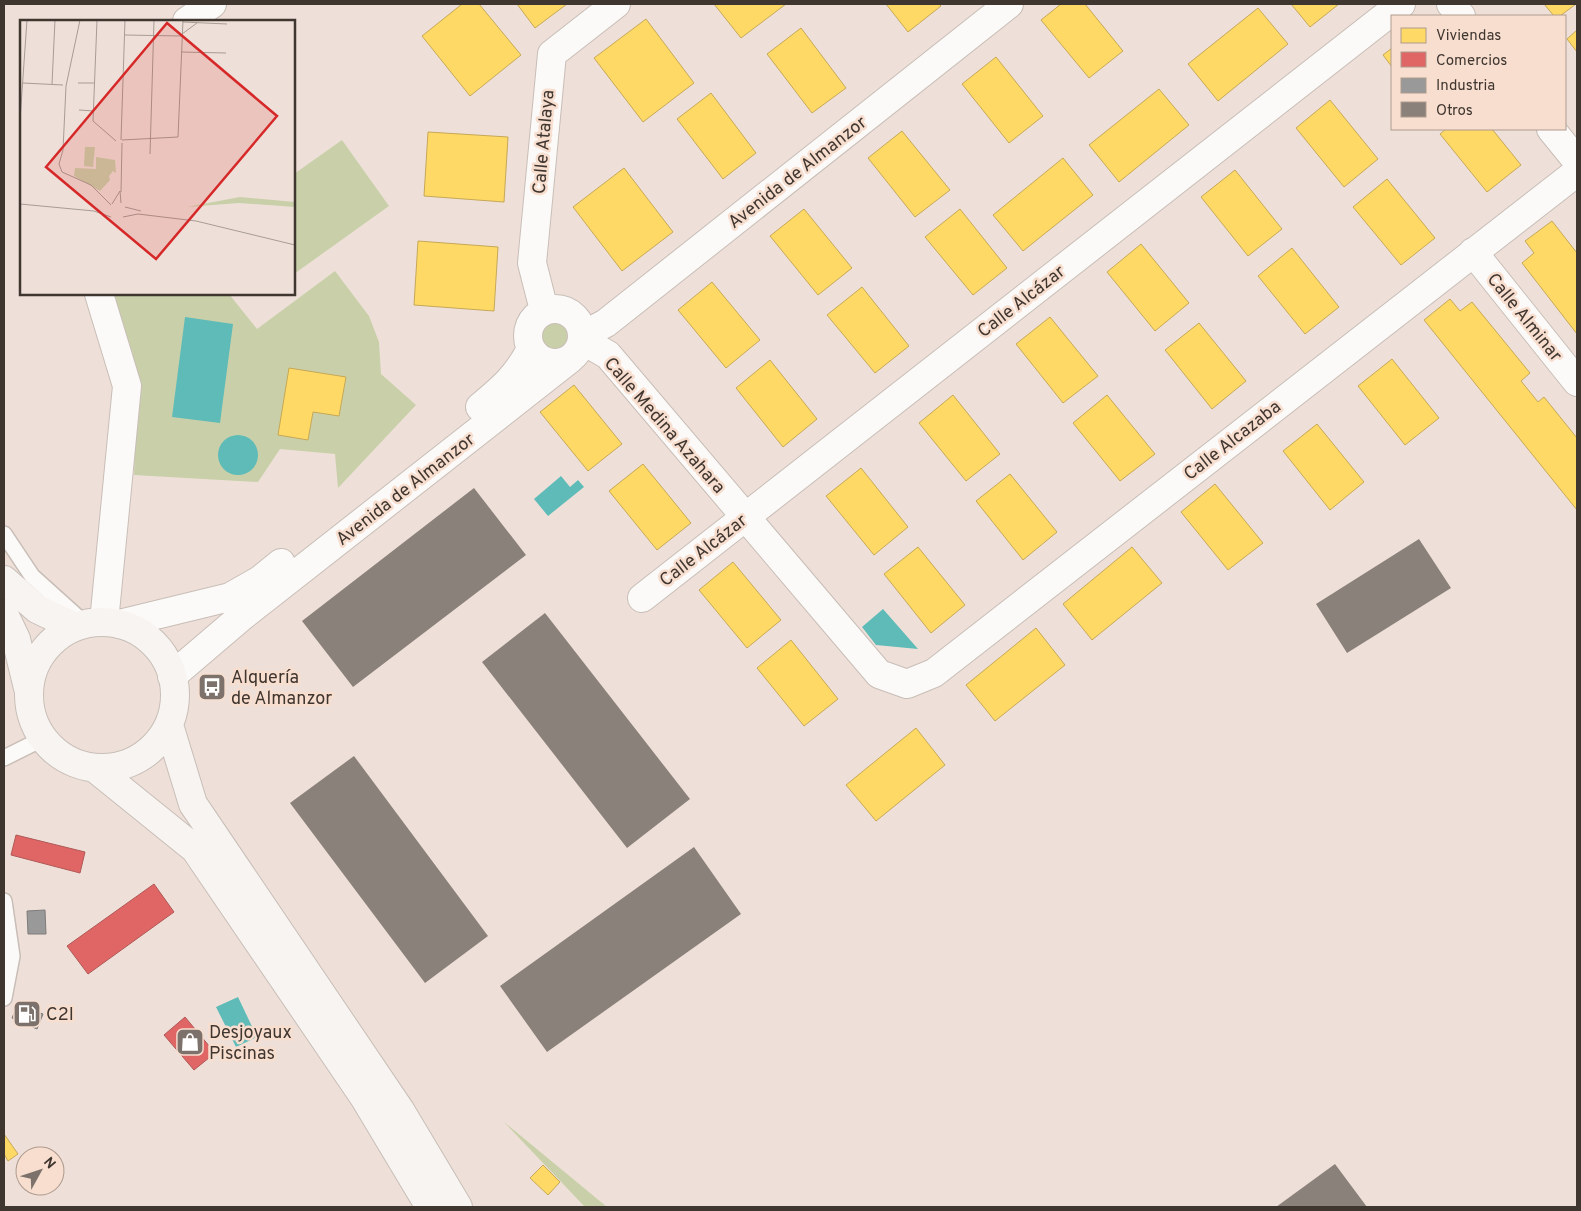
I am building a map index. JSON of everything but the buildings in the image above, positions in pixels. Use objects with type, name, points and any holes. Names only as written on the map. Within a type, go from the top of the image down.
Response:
[{"type":"main road","points":[[4,580],[37,609],[96,624],[137,631],[153,643],[165,658],[172,676],[174,709],[169,725],[160,740],[147,754],[131,763],[114,768],[96,769],[75,764],[57,754],[42,739],[34,724],[16,638],[4,614]]},
{"type":"main road","points":[[28,690],[32,673],[39,658],[49,644],[61,634],[96,624]]},
{"type":"main road","points":[[169,725],[193,804],[400,1110],[458,1207]]},
{"type":"main road","points":[[96,769],[195,848],[364,1097],[430,1207]]},
{"type":"street","points":[[188,20],[212,4]]},
{"type":"street","name":"Calle Atalaya","points":[[544,310],[532,264],[552,54],[616,4]]},
{"type":"street","name":"Avenida de Almanzor","points":[[96,624],[235,607],[578,345],[1009,4]]},
{"type":"street","name":"Calle Alcázar","points":[[642,598],[1401,4]]},
{"type":"street","points":[[1451,4],[1460,15]]},
{"type":"street","points":[[1552,130],[1577,161]]},
{"type":"street","name":"Calle Alcazaba","points":[[879,674],[907,684],[934,673],[1577,172]]},
{"type":"street","name":"Calle Alminar","points":[[1473,252],[1577,382]]},
{"type":"street","points":[[96,624],[126,386],[98,295]]},
{"type":"street","points":[[553,308],[570,313],[581,327],[578,345],[562,363],[544,361],[531,349],[528,340],[531,322],[544,310],[553,308]]},
{"type":"street","name":"Calle Medina Azahara","points":[[578,345],[608,355],[879,674]]},
{"type":"street","name":"Avenida de Almanzor","points":[[172,676],[260,580],[504,388],[520,370],[531,349]]},
{"type":"lane","points":[[4,534],[32,576],[96,624]]},
{"type":"lane","points":[[4,758],[42,739]]},
{"type":"lane","points":[[4,901],[12,956],[4,998]]},
{"type":"green space","points":[[342,140],[389,206],[295,273],[295,173]]},
{"type":"green space","points":[[335,271],[369,316],[379,342],[381,374],[416,405],[338,488],[335,454],[280,449],[258,482],[134,475],[136,426],[133,354],[112,295],[230,295],[257,329]]},
{"type":"green space","points":[[556,316],[566,320],[572,326],[574,346],[551,358],[537,346],[534,334],[538,323],[544,319]]},
{"type":"green space","points":[[504,1122],[607,1207],[585,1207]]},
{"type":"water","points":[[185,317],[233,324],[220,423],[172,417]]},
{"type":"water","points":[[242,435],[249,438],[255,444],[258,455],[257,463],[249,472],[242,475],[234,475],[227,472],[219,463],[218,451],[221,444],[230,436]]},
{"type":"water","points":[[561,476],[570,487],[578,480],[584,487],[548,516],[534,499]]},
{"type":"water","points":[[883,609],[918,649],[876,645],[862,627]]},
{"type":"water","points":[[238,997],[257,1037],[236,1047],[216,1007]]},
{"type":"place","name":"Alquería de Almanzor","points":[[212,687]]},
{"type":"place","name":"C2I","points":[[27,1014]]},
{"type":"place","name":"Desjoyaux Piscinas","points":[[190,1042]]}]
